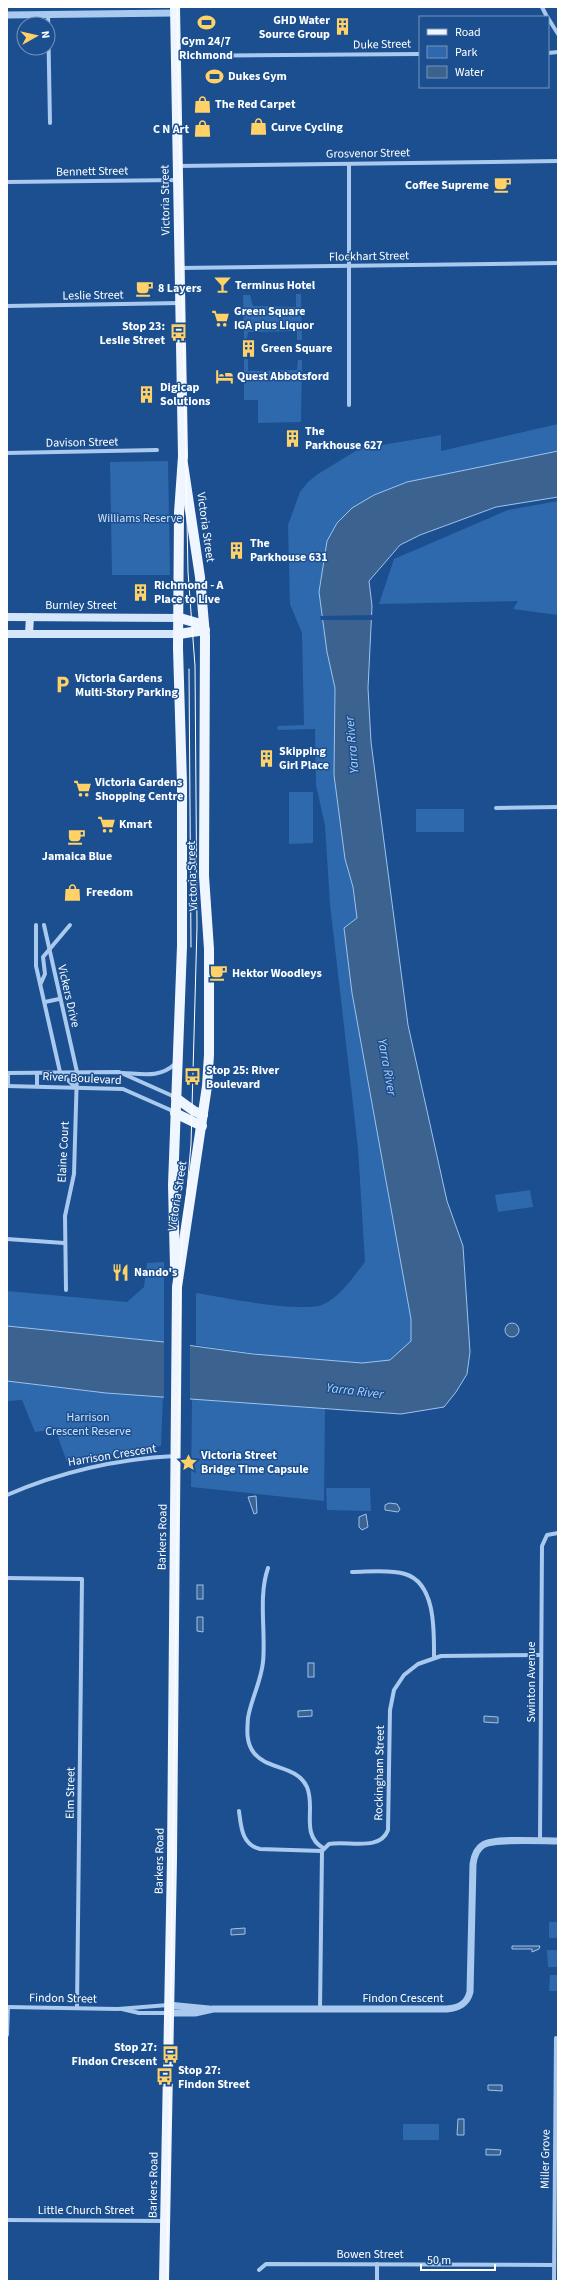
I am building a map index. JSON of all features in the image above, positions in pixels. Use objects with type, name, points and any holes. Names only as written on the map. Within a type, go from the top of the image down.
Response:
[{"type":"main road","name":"Victoria Street","points":[[175,10],[183,464],[179,513],[182,946],[175,1112],[173,1235],[177,1287],[176,1442]]},
{"type":"main road","name":"Victoria Street","points":[[177,1287],[188,1206],[204,1115],[208,1068],[209,966],[204,876],[205,628],[183,464]]},
{"type":"main road","points":[[29,634],[30,616]]},
{"type":"main road","name":"Burnley Street","points":[[7,617],[180,618]]},
{"type":"main road","points":[[180,618],[205,628]]},
{"type":"main road","points":[[7,634],[179,634],[205,628]]},
{"type":"main road","points":[[176,1098],[194,1111],[204,1115]]},
{"type":"main road","points":[[175,1112],[202,1126]]},
{"type":"main road","name":"Barkers Road","points":[[164,2281],[176,1442]]},
{"type":"street","points":[[542,7],[547,16]]},
{"type":"street","points":[[7,15],[175,10]]},
{"type":"street","points":[[48,14],[50,123]]},
{"type":"street","points":[[549,20],[558,34]]},
{"type":"street","name":"Duke Street","points":[[176,56],[419,54]]},
{"type":"street","name":"Grosvenor Street","points":[[177,166],[558,161]]},
{"type":"street","points":[[349,164],[349,405]]},
{"type":"street","name":"Bennett Street","points":[[7,182],[178,180]]},
{"type":"street","name":"Flockhart Street","points":[[180,268],[558,263]]},
{"type":"street","name":"Leslie Street","points":[[7,306],[180,303]]},
{"type":"street","name":"Davison Street","points":[[7,453],[157,450]]},
{"type":"street","points":[[496,808],[558,807]]},
{"type":"street","name":"Vickers Drive","points":[[36,925],[36,964],[60,1072]]},
{"type":"street","name":"Vickers Drive","points":[[44,925],[48,952],[77,1072]]},
{"type":"street","points":[[40,984],[45,974],[42,957],[48,952],[70,925]]},
{"type":"street","points":[[45,1002],[59,999]]},
{"type":"street","name":"River Boulevard","points":[[7,1073],[119,1072],[159,1074],[167,1071],[178,1062]]},
{"type":"street","points":[[60,1072],[75,1087]]},
{"type":"street","name":"Elaine Court","points":[[66,1290],[64,1243],[65,1212],[74,1174],[75,1087],[77,1072]]},
{"type":"street","name":"River Boulevard","points":[[119,1072],[176,1098]]},
{"type":"street","points":[[7,1073],[7,1086]]},
{"type":"street","points":[[37,1073],[37,1086]]},
{"type":"street","name":"River Boulevard","points":[[7,1086],[123,1089],[175,1112]]},
{"type":"street","points":[[7,1239],[64,1243]]},
{"type":"street","name":"Harrison Crescent","points":[[7,1495],[69,1472],[97,1466],[176,1456]]},
{"type":"street","name":"Swinton Avenue","points":[[540,1841],[542,1542],[547,1535],[558,1532]]},
{"type":"street","points":[[268,1568],[264,1584],[263,1663],[249,1713],[248,1741],[255,1754],[260,1759],[293,1773],[306,1784],[309,1796],[310,1834],[322,1849],[320,2010]]},
{"type":"street","points":[[352,1572],[398,1573],[410,1576],[416,1581],[430,1604],[433,1622],[434,1657]]},
{"type":"street","name":"Elm Street","points":[[7,1578],[82,1579],[77,2008]]},
{"type":"street","name":"Rockingham Street","points":[[322,1849],[333,1843],[376,1842],[386,1835],[388,1830],[392,1700],[394,1690],[404,1674],[418,1664],[434,1657],[541,1655]]},
{"type":"street","points":[[239,1811],[244,1836],[251,1847],[260,1849],[322,1849]]},
{"type":"street","name":"Findon Crescent","points":[[168,2009],[195,2006],[213,2009],[320,2010],[458,2008],[466,2002],[471,1985],[473,1864],[478,1849],[482,1845],[494,1841],[540,1841]]},
{"type":"street","points":[[540,1841],[558,1841]]},
{"type":"street","points":[[7,2007],[7,2035]]},
{"type":"street","name":"Findon Street","points":[[7,2007],[168,2009]]},
{"type":"street","name":"Findon Street","points":[[118,2009],[139,2013],[168,2009]]},
{"type":"street","name":"Miller Grove","points":[[554,2281],[556,2038]]},
{"type":"street","name":"Little Church Street","points":[[7,2220],[165,2221]]},
{"type":"street","name":"Bowen Street","points":[[259,2270],[266,2264],[554,2265]]},
{"type":"street","points":[[377,2264],[377,2281]]},
{"type":"green space","points":[[296,294],[301,294],[302,340],[297,340],[297,331],[248,332],[247,339],[244,339],[243,295],[250,295],[253,306],[296,307]]},
{"type":"green space","points":[[244,359],[248,359],[248,371],[297,370],[298,360],[302,360],[301,422],[258,423],[258,400],[244,400]]},
{"type":"green space","points":[[558,424],[558,451],[492,466],[352,508],[337,523],[327,541],[319,592],[327,652],[335,688],[334,775],[345,859],[353,887],[357,918],[344,928],[352,993],[411,1319],[411,1341],[401,1352],[390,1360],[377,1363],[355,1363],[297,1358],[196,1345],[196,1293],[262,1304],[314,1307],[330,1301],[336,1296],[365,1262],[358,1148],[330,904],[325,825],[316,785],[315,729],[278,730],[277,726],[304,725],[302,633],[290,604],[288,525],[300,492],[308,482],[318,474],[359,449],[441,435],[441,451]]},
{"type":"green space","name":"Williams Reserve","points":[[168,461],[170,575],[112,575],[110,462]]},
{"type":"green space","points":[[558,501],[558,615],[513,609],[518,601],[379,604],[394,559],[508,510]]},
{"type":"green space","points":[[289,792],[313,792],[313,843],[289,844]]},
{"type":"green space","points":[[416,809],[464,809],[464,832],[416,832]]},
{"type":"green space","points":[[530,1190],[533,1207],[498,1212],[495,1195]]},
{"type":"green space","points":[[164,1262],[164,1342],[7,1326],[7,1291],[127,1302],[144,1287],[147,1263]]},
{"type":"green space","name":"Harrison Crescent Reserve","points":[[7,1381],[106,1393],[163,1397],[161,1446],[67,1462],[55,1429],[35,1432],[22,1400],[7,1401]]},
{"type":"green space","points":[[192,1398],[325,1408],[324,1501],[191,1487]]},
{"type":"green space","points":[[326,1488],[370,1488],[371,1511],[327,1510]]},
{"type":"green space","points":[[549,1922],[558,1922],[558,1938],[549,1938]]},
{"type":"green space","points":[[547,1950],[558,1950],[558,1967],[548,1967]]},
{"type":"green space","points":[[550,1975],[558,1975],[558,1991],[549,1991]]},
{"type":"green space","points":[[403,2124],[439,2124],[439,2140],[403,2140]]},
{"type":"water","name":"Yarra River","points":[[558,451],[558,497],[496,507],[420,535],[400,545],[369,581],[372,606],[368,688],[371,742],[408,1025],[447,1201],[463,1246],[470,1352],[467,1374],[456,1392],[444,1407],[401,1414],[106,1393],[7,1381],[7,1326],[164,1342],[253,1354],[362,1363],[390,1360],[411,1341],[411,1319],[352,993],[344,928],[357,918],[353,887],[345,859],[334,775],[335,688],[327,652],[319,592],[327,541],[337,523],[352,508],[374,495],[407,482]]},
{"type":"water","points":[[509,1323],[515,1323],[519,1327],[519,1333],[515,1337],[509,1337],[505,1333],[505,1327]]},
{"type":"water","points":[[256,1496],[257,1513],[254,1514],[248,1497]]},
{"type":"water","points":[[389,1503],[397,1504],[400,1509],[398,1512],[385,1510],[385,1505]]},
{"type":"water","points":[[366,1514],[368,1527],[362,1530],[359,1527],[359,1517]]},
{"type":"water","points":[[197,1585],[203,1585],[203,1599],[197,1599]]},
{"type":"water","points":[[197,1617],[203,1617],[203,1632],[197,1631]]},
{"type":"water","points":[[308,1663],[314,1663],[314,1677],[308,1677]]},
{"type":"water","points":[[312,1710],[312,1716],[298,1717],[298,1711]]},
{"type":"water","points":[[484,1716],[498,1717],[498,1723],[484,1722]]},
{"type":"water","points":[[245,1928],[245,1934],[231,1935],[231,1929]]},
{"type":"water","points":[[512,1946],[540,1946],[539,1949],[532,1952],[532,1949],[512,1949]]},
{"type":"water","points":[[488,2085],[502,2085],[502,2091],[488,2090]]},
{"type":"water","points":[[458,2119],[464,2119],[464,2135],[457,2135]]},
{"type":"water","points":[[486,2149],[501,2150],[500,2155],[486,2155]]},
{"type":"pier","points":[[373,615],[373,620],[321,620],[320,616]]},
{"type":"pier","points":[[164,1340],[190,1343],[190,1400],[164,1399]]},
{"type":"tram line","points":[[167,2281],[181,1258],[191,1144],[197,927],[195,666],[188,572],[177,7]]},
{"type":"tram line","points":[[189,669],[191,947]]},
{"type":"place","name":"Gym 24/7 Richmond","points":[[206,22]]},
{"type":"place","name":"GHD Water Source Group","points":[[343,27]]},
{"type":"place","name":"Dukes Gym","points":[[215,76]]},
{"type":"place","name":"The Red Carpet","points":[[202,104]]},
{"type":"place","name":"Curve Cycling","points":[[258,127]]},
{"type":"place","name":"C N Art","points":[[202,129]]},
{"type":"place","name":"Coffee Supreme","points":[[502,185]]},
{"type":"place","name":"Terminus Hotel","points":[[222,285]]},
{"type":"place","name":"8 Layers","points":[[145,288]]},
{"type":"place","name":"Green Square IGA plus Liquor","points":[[221,318]]},
{"type":"place","name":"Stop 23: Leslie Street","points":[[178,333]]},
{"type":"place","name":"Green Square","points":[[248,348]]},
{"type":"place","name":"Quest Abbotsford","points":[[224,376]]},
{"type":"place","name":"Digicap Solutions","points":[[147,394]]},
{"type":"place","name":"The Parkhouse 627","points":[[292,438]]},
{"type":"place","name":"The Parkhouse 631","points":[[237,550]]},
{"type":"place","name":"Richmond - A Place to Live","points":[[141,592]]},
{"type":"place","name":"Victoria Gardens Multi-Story Parking","points":[[62,685]]},
{"type":"place","name":"Skipping Girl Place","points":[[266,758]]},
{"type":"place","name":"Victoria Gardens Shopping Centre","points":[[82,789]]},
{"type":"place","name":"Kmart","points":[[106,824]]},
{"type":"place","name":"Jamaica Blue","points":[[77,837]]},
{"type":"place","name":"Freedom","points":[[73,892]]},
{"type":"place","name":"Hektor Woodleys","points":[[219,973]]},
{"type":"place","name":"Stop 25: River Boulevard","points":[[193,1077]]},
{"type":"place","name":"Nando's","points":[[121,1272]]},
{"type":"place","name":"Victoria Street Bridge Time Capsule","points":[[188,1462]]},
{"type":"place","name":"Stop 27: Findon Crescent","points":[[170,2054]]},
{"type":"place","name":"Stop 27: Findon Street","points":[[165,2077]]}]
